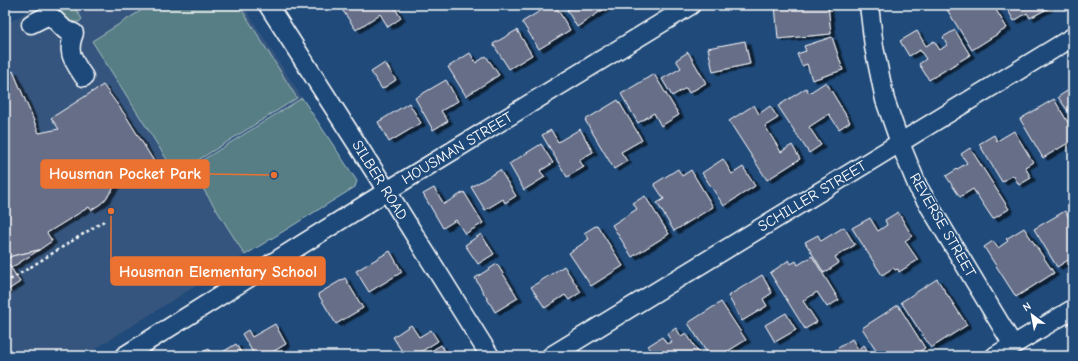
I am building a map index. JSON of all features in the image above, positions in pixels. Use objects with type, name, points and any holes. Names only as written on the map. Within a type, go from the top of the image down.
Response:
[{"type":"street","name":"SILBER ROAD","points":[[268,5],[490,356]]},
{"type":"street","name":"HOUSMAN STREET","points":[[124,356],[387,191],[690,5]]},
{"type":"street","name":"REVERSE STREET","points":[[869,5],[874,47],[885,100],[900,143],[918,187],[1013,345]]},
{"type":"street","points":[[31,24],[47,16],[53,18],[65,30],[74,33],[70,50],[72,60],[84,77]]},
{"type":"street","name":"SCHILLER STREET","points":[[551,356],[1073,36]]},
{"type":"street","points":[[995,356],[1073,309]]},
{"type":"path","points":[[5,283],[104,221]]},
{"type":"shaded area","points":[[37,5],[243,5],[302,98],[190,168],[245,255],[84,356],[5,356],[5,25]]},
{"type":"green space","points":[[38,5],[78,5],[75,8],[82,19],[79,22],[68,22],[51,8],[43,6],[38,7]]},
{"type":"green space","points":[[150,5],[239,5],[297,98],[176,174],[92,41]]},
{"type":"green space","points":[[302,98],[357,181],[355,187],[245,255],[190,168]]},
{"type":"building","points":[[345,5],[393,5],[401,18],[388,27],[380,14],[356,30],[341,8]]},
{"type":"building","points":[[550,5],[555,5],[570,30],[539,49],[522,22]]},
{"type":"building","points":[[575,5],[610,5],[577,27],[567,10]]},
{"type":"building","points":[[775,5],[828,5],[831,34],[778,39]]},
{"type":"building","points":[[951,5],[993,5],[1007,28],[972,50],[946,8]]},
{"type":"building","points":[[1005,5],[1047,5],[1049,8],[1030,18],[1027,13],[1014,21]]},
{"type":"building","points":[[517,30],[532,55],[509,69],[493,44]]},
{"type":"building","points":[[955,30],[970,55],[929,80],[919,64],[926,59],[920,50],[909,56],[900,41],[917,31],[926,46],[934,41],[940,50],[947,45],[943,37]]},
{"type":"building","points":[[832,37],[843,70],[812,80],[807,64],[802,66],[797,54],[806,51],[804,46]]},
{"type":"building","points":[[745,41],[750,64],[713,72],[708,48]]},
{"type":"building","points":[[688,52],[706,83],[689,93],[686,88],[672,96],[662,79],[681,68],[676,60]]},
{"type":"building","points":[[470,53],[476,63],[486,56],[499,75],[466,96],[448,67]]},
{"type":"building","points":[[385,63],[396,80],[382,89],[371,72]]},
{"type":"building","points":[[13,71],[39,133],[59,129],[51,118],[103,85],[126,116],[155,163],[137,168],[121,178],[104,201],[99,205],[91,210],[89,207],[47,233],[52,241],[39,250],[12,256],[6,260],[20,282],[5,292],[5,74]]},
{"type":"building","points":[[654,74],[679,115],[661,126],[654,113],[638,123],[621,94]]},
{"type":"building","points":[[446,80],[458,101],[441,111],[448,121],[433,130],[415,98]]},
{"type":"building","points":[[826,82],[850,122],[839,129],[829,114],[809,127],[821,145],[809,153],[778,106],[806,88],[809,93]]},
{"type":"building","points":[[1073,87],[1073,117],[1072,117],[1058,97]]},
{"type":"building","points":[[1054,99],[1073,131],[1073,140],[1043,158],[1020,119]]},
{"type":"building","points":[[618,100],[642,140],[621,152],[627,161],[614,169],[585,120]]},
{"type":"building","points":[[409,103],[421,123],[389,142],[378,122]]},
{"type":"building","points":[[754,105],[759,114],[770,106],[778,118],[765,126],[781,152],[792,145],[800,159],[767,180],[729,121]]},
{"type":"building","points":[[580,129],[593,152],[579,160],[584,167],[567,177],[542,135],[551,130],[558,142]]},
{"type":"building","points":[[1014,131],[1033,162],[1025,167],[1031,178],[1019,185],[1013,175],[1002,182],[979,144],[994,135],[997,141]]},
{"type":"building","points":[[541,144],[553,163],[540,171],[545,177],[524,190],[509,164]]},
{"type":"building","points":[[970,148],[1009,209],[993,219],[973,189],[960,197],[946,176],[967,163],[961,154]]},
{"type":"building","points":[[723,159],[732,174],[743,167],[755,186],[724,206],[702,173]]},
{"type":"building","points":[[678,169],[682,176],[691,170],[713,207],[674,231],[657,203],[664,199],[654,184]]},
{"type":"building","points":[[500,170],[516,196],[505,203],[503,199],[485,210],[471,187]]},
{"type":"building","points":[[434,188],[444,204],[464,192],[483,223],[465,234],[456,220],[443,228],[423,194]]},
{"type":"building","points":[[645,196],[669,234],[632,257],[612,225],[637,209],[633,203]]},
{"type":"building","points":[[1065,211],[1073,224],[1073,257],[1057,267],[1034,229]]},
{"type":"building","points":[[898,212],[912,236],[905,241],[918,260],[899,272],[898,269],[895,270],[893,268],[882,275],[852,228],[870,218],[878,231],[887,225],[885,220]]},
{"type":"building","points":[[597,225],[623,266],[591,286],[569,253],[589,239],[584,233]]},
{"type":"building","points":[[844,227],[855,245],[835,257],[839,263],[824,273],[805,242],[818,235],[821,241]]},
{"type":"building","points":[[1024,228],[1054,273],[1016,297],[984,247],[993,241],[998,248],[1008,241],[1006,239]]},
{"type":"building","points":[[481,234],[494,254],[478,264],[465,245]]},
{"type":"building","points":[[39,250],[11,268],[6,260],[12,256]]},
{"type":"building","points":[[390,251],[402,272],[369,292],[356,271]]},
{"type":"building","points":[[812,256],[839,300],[827,307],[817,292],[803,301],[817,322],[805,329],[770,273],[789,260],[791,264],[796,261],[798,265]]},
{"type":"building","points":[[497,264],[518,298],[495,312],[475,278]]},
{"type":"building","points":[[564,266],[581,292],[569,300],[565,295],[545,308],[531,287]]},
{"type":"building","points":[[762,275],[772,293],[763,299],[767,306],[742,321],[728,296]]},
{"type":"building","points":[[345,278],[363,308],[336,324],[318,294]]},
{"type":"building","points":[[937,279],[967,325],[931,348],[901,302]]},
{"type":"building","points":[[721,302],[746,340],[720,356],[709,356],[688,323]]},
{"type":"building","points":[[898,305],[925,348],[913,356],[880,356],[862,328]]},
{"type":"building","points":[[786,313],[796,330],[775,342],[765,325]]},
{"type":"building","points":[[275,324],[286,344],[266,356],[255,356],[242,334],[248,330],[252,337]]},
{"type":"building","points":[[411,325],[419,337],[431,330],[438,341],[414,356],[405,356],[393,337]]},
{"type":"building","points":[[676,328],[681,336],[686,333],[701,356],[655,356],[648,346],[662,337],[667,344],[672,342],[667,334]]},
{"type":"building","points":[[852,339],[858,349],[864,345],[871,356],[826,356]]},
{"type":"building","points":[[236,344],[243,356],[216,356]]},
{"type":"building","points":[[441,345],[448,356],[423,356]]},
{"type":"building","points":[[209,349],[213,356],[206,356],[203,352]]},
{"type":"place","name":"Housman Pocket Park","points":[[274,175]]},
{"type":"place","name":"Housman Elementary School","points":[[111,211]]}]
